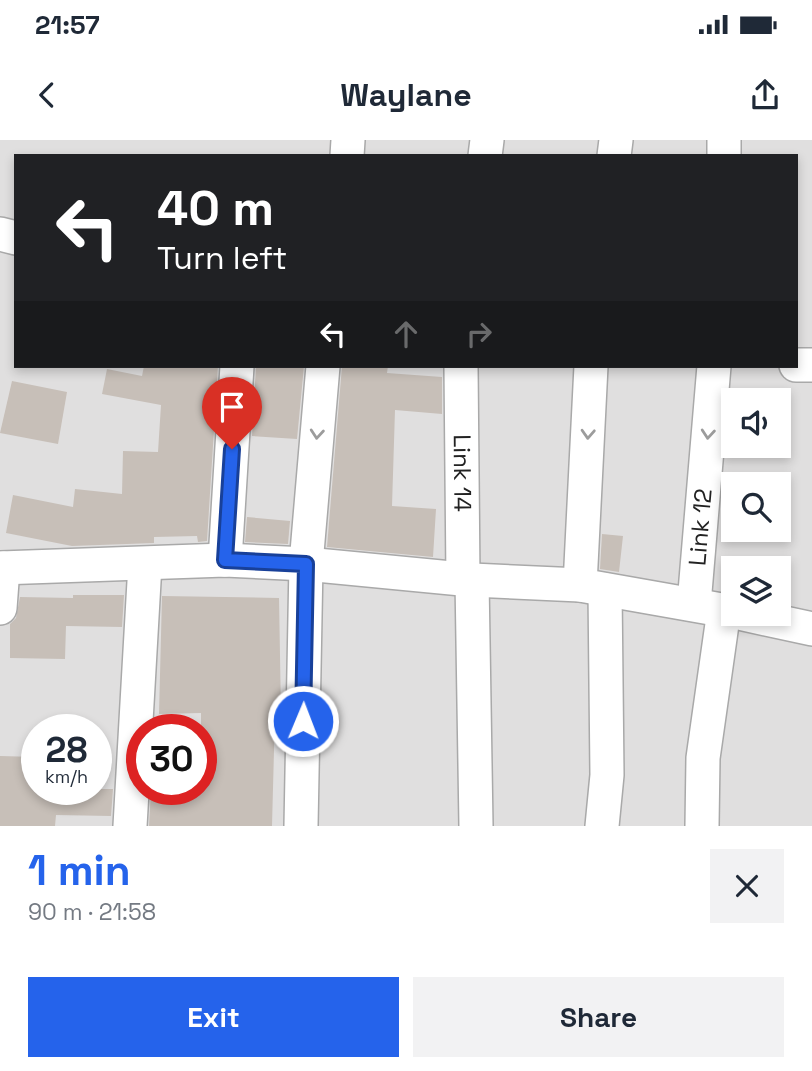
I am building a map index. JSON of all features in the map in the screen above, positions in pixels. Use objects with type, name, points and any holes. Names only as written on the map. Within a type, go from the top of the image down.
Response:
[{"type":"street","points":[[225,560],[237,368]]},
{"type":"street","points":[[301,826],[306,564],[323,368]]},
{"type":"street","name":"Link 14","points":[[461,368],[476,826]]},
{"type":"street","points":[[592,368],[593,587],[607,775],[602,826]]},
{"type":"street","name":"Link 12","points":[[714,368],[721,556]]},
{"type":"street","points":[[0,608],[2,568],[225,560],[306,564],[467,580],[593,587],[721,610]]},
{"type":"street","points":[[130,826],[145,564]]},
{"type":"street","name":"Link 12","points":[[702,826],[703,758],[721,625]]},
{"type":"street","points":[[791,625],[812,629]]},
{"type":"shaded area","points":[[0,140],[812,140],[812,826],[0,826]]},
{"type":"building","points":[[144,368],[218,368],[207,541],[198,542],[197,536],[154,537],[154,543],[72,546],[6,533],[13,495],[73,507],[75,489],[122,494],[123,451],[158,452],[161,405],[102,394],[107,369],[142,376]]},
{"type":"building","points":[[256,368],[304,368],[297,439],[252,436]]},
{"type":"building","points":[[342,368],[388,368],[387,373],[442,377],[442,414],[395,410],[392,506],[436,509],[433,557],[327,547]]},
{"type":"building","points":[[12,381],[67,392],[58,444],[0,433]]},
{"type":"building","points":[[247,517],[290,521],[288,544],[245,542]]},
{"type":"building","points":[[602,534],[623,536],[619,572],[600,569]]},
{"type":"building","points":[[73,595],[124,595],[122,627],[66,626],[65,659],[10,658],[10,624],[16,618],[20,597],[73,598]]},
{"type":"building","points":[[162,596],[279,598],[281,713],[275,713],[272,826],[149,826],[150,805],[217,805],[217,714],[159,714]]},
{"type":"building","points":[[0,756],[21,757],[21,805],[112,805],[111,816],[56,815],[55,826],[0,826]]},
{"type":"route","points":[[232,449],[225,560],[306,564],[303,721]]}]
